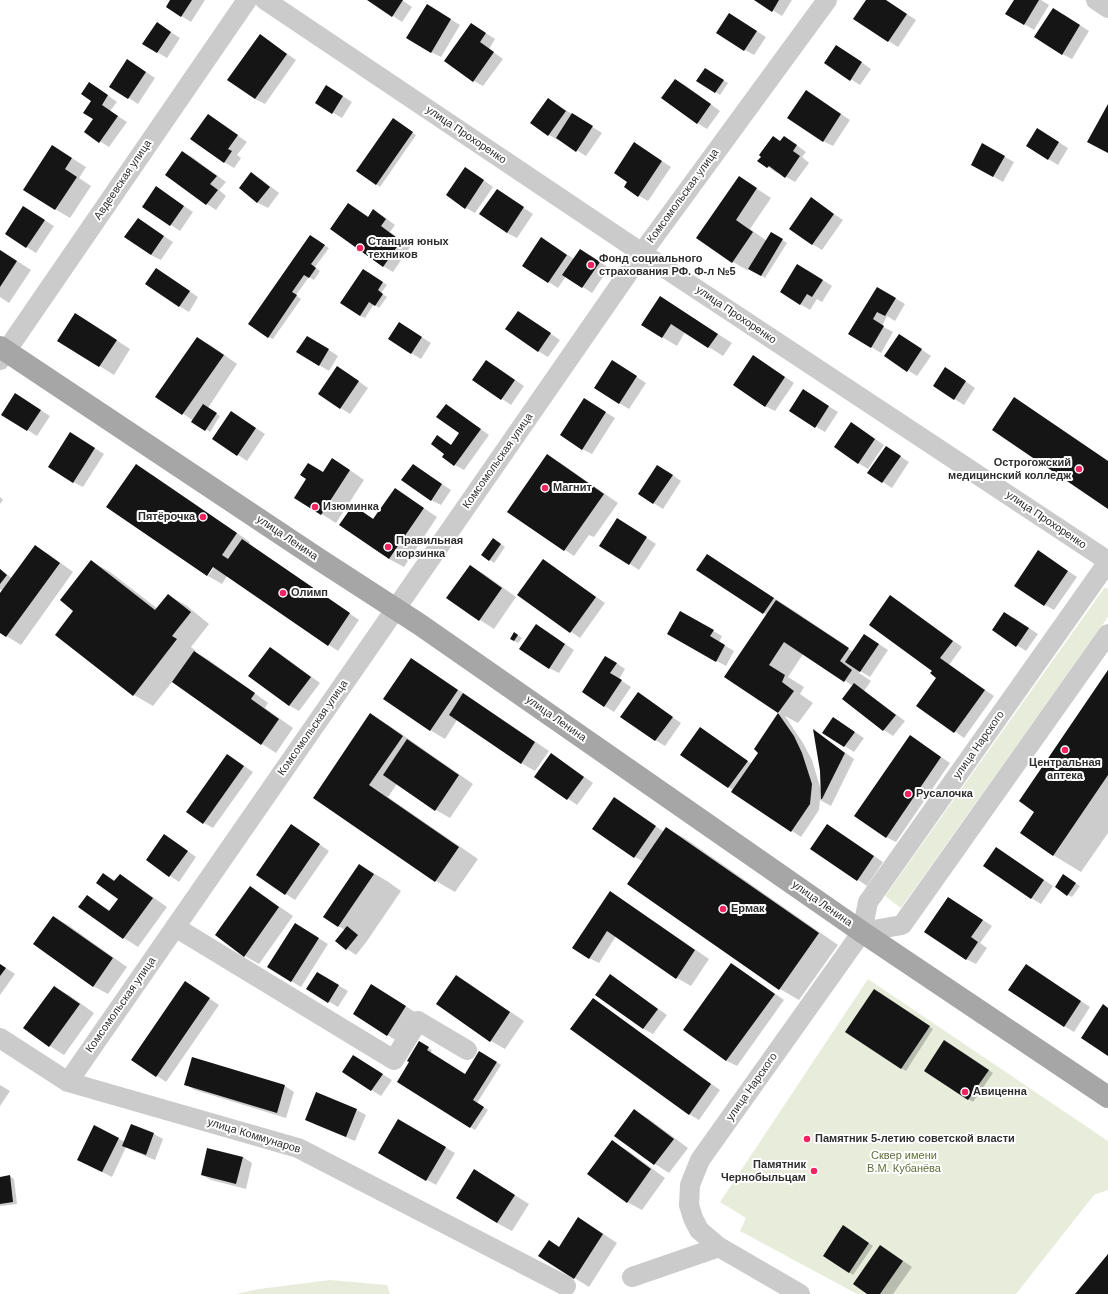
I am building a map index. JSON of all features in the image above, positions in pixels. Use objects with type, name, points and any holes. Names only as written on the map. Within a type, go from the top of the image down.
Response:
[{"type":"main road","name":"улица Ленина","points":[[2,353],[396,608],[862,932],[1108,1097]]},
{"type":"street","name":"Авдеевская улица","points":[[2,353],[247,0]]},
{"type":"street","name":"улица Прохоренко","points":[[265,0],[642,253],[1108,562]]},
{"type":"street","name":"Комсомольская улица","points":[[68,1082],[642,253],[827,0]]},
{"type":"street","points":[[1096,0],[1108,8]]},
{"type":"street","name":"улица Нарского","points":[[719,1247],[699,1230],[693,1218],[689,1204],[690,1185],[700,1160],[862,932],[868,902],[1108,562]]},
{"type":"street","points":[[862,932],[902,925],[1108,634]]},
{"type":"street","points":[[174,927],[394,1060],[418,1021],[466,1050]]},
{"type":"street","name":"улица Коммунаров","points":[[0,1038],[68,1082],[298,1148],[566,1286]]},
{"type":"street","points":[[632,1277],[719,1247],[800,1294]]},
{"type":"green space","points":[[1105,587],[1108,589],[1108,617],[901,908],[885,896]]},
{"type":"green space","name":"Сквер имени В.М. Кубанёва","points":[[868,979],[1108,1141],[1108,1190],[1094,1195],[1016,1294],[857,1294],[740,1231],[746,1218],[720,1202]]},
{"type":"green space","points":[[330,1280],[387,1285],[390,1294],[236,1294],[259,1289]]},
{"type":"building","points":[[170,0],[192,0],[181,17],[166,7]]},
{"type":"building","points":[[367,0],[403,0],[392,17]]},
{"type":"building","points":[[754,0],[779,0],[772,12]]},
{"type":"building","points":[[866,0],[886,0],[907,14],[888,42],[853,19]]},
{"type":"building","points":[[1014,0],[1039,0],[1024,25],[1005,14]]},
{"type":"building","points":[[427,4],[451,19],[431,53],[406,38]]},
{"type":"building","points":[[1053,8],[1080,25],[1062,55],[1034,37]]},
{"type":"building","points":[[729,13],[757,31],[744,51],[716,33]]},
{"type":"building","points":[[157,22],[171,32],[157,53],[142,44]]},
{"type":"building","points":[[471,23],[486,33],[480,42],[494,52],[473,82],[444,61]]},
{"type":"building","points":[[260,34],[287,54],[255,99],[227,80]]},
{"type":"building","points":[[836,45],[862,62],[850,81],[824,63]]},
{"type":"building","points":[[127,59],[146,72],[128,99],[109,87]]},
{"type":"building","points":[[705,68],[724,80],[715,93],[696,81]]},
{"type":"building","points":[[675,79],[711,104],[697,124],[661,98]]},
{"type":"building","points":[[89,82],[108,95],[102,105],[118,116],[99,143],[84,132],[93,119],[83,113],[91,101],[81,94]]},
{"type":"building","points":[[326,85],[343,96],[332,114],[315,103]]},
{"type":"building","points":[[806,90],[841,114],[823,142],[787,118]]},
{"type":"building","points":[[548,98],[566,111],[548,136],[530,123]]},
{"type":"building","points":[[1108,104],[1108,153],[1087,142]]},
{"type":"building","points":[[572,113],[593,126],[576,152],[556,138]]},
{"type":"building","points":[[208,114],[238,135],[228,149],[232,151],[224,163],[190,139]]},
{"type":"building","points":[[393,118],[413,132],[376,185],[356,171]]},
{"type":"building","points":[[1037,128],[1059,142],[1048,160],[1026,146]]},
{"type":"building","points":[[773,136],[780,141],[784,136],[797,145],[793,151],[800,156],[785,178],[769,166],[767,168],[757,161],[761,157],[759,155]]},
{"type":"building","points":[[634,142],[662,161],[638,197],[624,187],[627,182],[614,173]]},
{"type":"building","points":[[982,143],[1005,156],[993,177],[971,165]]},
{"type":"building","points":[[52,145],[72,158],[65,169],[77,177],[55,210],[23,190]]},
{"type":"building","points":[[182,151],[217,176],[210,184],[218,190],[206,205],[165,175]]},
{"type":"building","points":[[465,167],[484,180],[465,209],[446,195]]},
{"type":"building","points":[[251,172],[270,187],[257,203],[239,188]]},
{"type":"building","points":[[739,176],[757,188],[736,220],[753,232],[732,263],[696,238]]},
{"type":"building","points":[[156,186],[184,206],[170,226],[142,207]]},
{"type":"building","points":[[497,189],[524,207],[507,233],[479,214]]},
{"type":"building","points":[[811,197],[834,214],[812,245],[789,229]]},
{"type":"building","points":[[348,203],[368,217],[373,209],[386,219],[381,226],[401,241],[383,267],[330,229]]},
{"type":"building","points":[[23,206],[45,220],[26,248],[5,234]]},
{"type":"building","points":[[138,218],[164,236],[151,255],[124,237]]},
{"type":"building","points":[[771,232],[783,239],[761,276],[748,269]]},
{"type":"building","points":[[310,235],[325,245],[311,264],[316,268],[309,278],[304,275],[292,292],[297,295],[268,338],[248,324]]},
{"type":"building","points":[[541,237],[567,255],[548,283],[522,266]]},
{"type":"building","points":[[580,249],[600,262],[582,288],[562,275]]},
{"type":"building","points":[[0,250],[17,261],[0,287]]},
{"type":"building","points":[[797,264],[823,280],[812,297],[807,294],[800,305],[780,292]]},
{"type":"building","points":[[156,268],[190,291],[179,307],[145,284]]},
{"type":"building","points":[[363,269],[383,282],[378,290],[383,294],[375,306],[369,302],[360,316],[340,303]]},
{"type":"building","points":[[877,287],[896,298],[885,316],[877,312],[873,319],[884,326],[871,348],[848,334]]},
{"type":"building","points":[[660,296],[718,334],[708,348],[671,324],[662,338],[641,325]]},
{"type":"building","points":[[518,311],[551,333],[538,352],[505,329]]},
{"type":"building","points":[[75,313],[117,340],[99,367],[57,341]]},
{"type":"building","points":[[399,322],[422,337],[411,354],[388,339]]},
{"type":"building","points":[[899,334],[922,349],[907,372],[884,356]]},
{"type":"building","points":[[307,336],[329,349],[319,366],[296,352]]},
{"type":"building","points":[[197,337],[224,355],[182,415],[155,397]]},
{"type":"building","points":[[753,355],[785,377],[765,407],[733,385]]},
{"type":"building","points":[[486,360],[515,380],[501,400],[472,380]]},
{"type":"building","points":[[612,360],[637,376],[619,404],[594,388]]},
{"type":"building","points":[[337,366],[359,381],[340,409],[318,394]]},
{"type":"building","points":[[945,367],[966,381],[954,400],[933,386]]},
{"type":"building","points":[[803,389],[829,406],[815,428],[789,411]]},
{"type":"building","points":[[15,393],[41,410],[27,431],[1,415]]},
{"type":"building","points":[[1014,397],[1108,461],[1108,509],[992,430]]},
{"type":"building","points":[[584,398],[606,412],[582,450],[560,435]]},
{"type":"building","points":[[203,404],[217,413],[205,431],[191,422]]},
{"type":"building","points":[[446,404],[481,429],[454,466],[442,457],[444,454],[431,444],[437,435],[451,445],[459,433],[436,417]]},
{"type":"building","points":[[231,411],[256,428],[237,456],[212,439]]},
{"type":"building","points":[[851,422],[875,439],[858,464],[834,447]]},
{"type":"building","points":[[70,432],[95,448],[73,483],[48,467]]},
{"type":"building","points":[[886,446],[901,456],[882,483],[867,473]]},
{"type":"building","points":[[547,454],[604,494],[564,551],[507,512]]},
{"type":"building","points":[[332,458],[350,470],[321,515],[294,498],[306,479],[300,475],[308,463],[323,472]]},
{"type":"building","points":[[136,464],[237,533],[222,555],[228,559],[242,539],[350,613],[328,646],[213,567],[207,576],[106,507]]},
{"type":"building","points":[[413,464],[442,484],[431,501],[401,480]]},
{"type":"building","points":[[657,465],[673,475],[653,504],[638,494]]},
{"type":"building","points":[[395,488],[424,508],[389,559],[339,525],[353,505],[373,519]]},
{"type":"building","points":[[617,518],[647,537],[629,565],[599,546]]},
{"type":"building","points":[[493,538],[501,544],[489,561],[481,555]]},
{"type":"building","points":[[35,545],[60,563],[6,637],[0,633],[0,593]]},
{"type":"building","points":[[1038,550],[1068,571],[1044,606],[1014,586]]},
{"type":"building","points":[[707,554],[774,598],[763,614],[696,570]]},
{"type":"building","points":[[543,559],[596,597],[570,633],[517,595]]},
{"type":"building","points":[[91,560],[155,610],[168,594],[191,612],[172,636],[177,639],[133,696],[55,635],[73,611],[60,600]]},
{"type":"building","points":[[470,565],[502,588],[479,621],[446,598]]},
{"type":"building","points":[[0,569],[7,575],[0,584]]},
{"type":"building","points":[[890,595],[953,641],[940,658],[985,690],[954,733],[916,706],[936,678],[930,673],[932,671],[869,625]]},
{"type":"building","points":[[776,600],[849,648],[840,661],[852,670],[844,682],[784,642],[769,665],[785,675],[782,682],[794,691],[778,713],[724,677]]},
{"type":"building","points":[[680,611],[714,630],[710,636],[725,645],[716,662],[667,634]]},
{"type":"building","points":[[1004,612],[1029,628],[1016,647],[992,630]]},
{"type":"building","points":[[536,624],[565,644],[549,669],[519,649]]},
{"type":"building","points":[[514,632],[518,635],[514,641],[510,639]]},
{"type":"building","points":[[864,634],[879,644],[860,672],[845,662]]},
{"type":"building","points":[[270,647],[311,677],[289,706],[248,676]]},
{"type":"building","points":[[194,651],[255,693],[251,699],[279,719],[261,745],[172,682]]},
{"type":"building","points":[[605,656],[617,663],[610,673],[622,680],[604,707],[582,692]]},
{"type":"building","points":[[411,658],[458,690],[430,731],[383,699]]},
{"type":"building","points":[[1108,670],[1108,775],[1053,856],[1020,833],[1034,812],[1019,801]]},
{"type":"building","points":[[854,683],[896,715],[883,731],[842,699]]},
{"type":"building","points":[[638,692],[673,717],[655,741],[620,717]]},
{"type":"building","points":[[463,693],[535,742],[521,764],[449,715]]},
{"type":"building","points":[[370,713],[403,736],[369,785],[459,847],[435,882],[313,798]]},
{"type":"building","points":[[778,713],[794,736],[802,753],[812,784],[810,804],[791,832],[731,792],[758,753],[754,749]]},
{"type":"building","points":[[833,717],[855,732],[844,747],[822,733]]},
{"type":"building","points":[[700,727],[748,761],[728,788],[680,755]]},
{"type":"building","points":[[813,729],[845,753],[822,799],[820,771]]},
{"type":"building","points":[[910,735],[941,757],[886,838],[854,816]]},
{"type":"building","points":[[407,739],[459,775],[435,811],[383,775]]},
{"type":"building","points":[[551,753],[584,777],[567,800],[534,777]]},
{"type":"building","points":[[227,754],[244,766],[203,824],[186,812]]},
{"type":"building","points":[[614,797],[656,826],[634,858],[592,829]]},
{"type":"building","points":[[291,824],[320,844],[285,895],[256,875]]},
{"type":"building","points":[[827,824],[874,856],[857,881],[810,849]]},
{"type":"building","name":"Ермак","points":[[666,827],[819,933],[779,990],[627,884]]},
{"type":"building","points":[[164,834],[188,851],[169,877],[146,860]]},
{"type":"building","points":[[996,847],[1044,880],[1031,899],[983,866]]},
{"type":"building","points":[[359,864],[374,874],[338,927],[323,917]]},
{"type":"building","points":[[103,873],[114,881],[120,874],[153,898],[123,939],[78,907],[87,895],[109,911],[118,899],[96,883]]},
{"type":"building","points":[[1063,874],[1076,883],[1067,896],[1055,887]]},
{"type":"building","points":[[250,886],[279,907],[244,957],[215,935]]},
{"type":"building","points":[[610,891],[695,950],[676,979],[607,931],[589,959],[572,948]]},
{"type":"building","points":[[948,897],[983,920],[971,937],[978,942],[966,960],[924,932]]},
{"type":"building","points":[[53,916],[113,958],[93,987],[33,944]]},
{"type":"building","points":[[295,923],[319,938],[291,982],[267,967]]},
{"type":"building","points":[[347,926],[358,935],[346,950],[335,941]]},
{"type":"building","points":[[731,963],[775,994],[726,1061],[683,1030]]},
{"type":"building","points":[[0,964],[6,968],[0,976]]},
{"type":"building","points":[[1026,964],[1081,1001],[1064,1027],[1008,990]]},
{"type":"building","points":[[317,972],[339,985],[328,1003],[306,989]]},
{"type":"building","points":[[610,974],[658,1009],[643,1029],[595,995]]},
{"type":"building","points":[[456,975],[510,1012],[490,1042],[436,1004]]},
{"type":"building","points":[[185,981],[210,998],[156,1077],[131,1060]]},
{"type":"building","points":[[371,984],[406,1006],[387,1036],[353,1014]]},
{"type":"building","points":[[54,986],[80,1004],[49,1047],[23,1028]]},
{"type":"building","points":[[874,989],[930,1026],[901,1069],[845,1032]]},
{"type":"building","points":[[593,998],[711,1084],[689,1115],[570,1029]]},
{"type":"building","points":[[1103,1004],[1108,1008],[1108,1056],[1081,1038]]},
{"type":"building","points":[[944,1040],[989,1070],[968,1100],[924,1071]]},
{"type":"building","points":[[419,1041],[429,1047],[427,1050],[465,1074],[479,1051],[497,1062],[473,1100],[484,1107],[470,1128],[397,1082]]},
{"type":"building","points":[[353,1055],[383,1074],[371,1091],[342,1072]]},
{"type":"building","points":[[192,1057],[285,1085],[277,1113],[184,1085]]},
{"type":"building","points":[[316,1092],[357,1109],[346,1137],[305,1120]]},
{"type":"building","points":[[634,1109],[674,1139],[654,1165],[614,1136]]},
{"type":"building","points":[[398,1119],[446,1147],[426,1181],[378,1153]]},
{"type":"building","points":[[131,1124],[154,1133],[146,1155],[122,1146]]},
{"type":"building","points":[[94,1125],[119,1138],[102,1172],[77,1160]]},
{"type":"building","points":[[612,1140],[651,1169],[627,1203],[587,1174]]},
{"type":"building","points":[[207,1148],[243,1157],[236,1184],[201,1175]]},
{"type":"building","points":[[474,1169],[515,1195],[497,1223],[456,1198]]},
{"type":"building","points":[[10,1175],[13,1202],[0,1204],[0,1177]]},
{"type":"building","points":[[578,1217],[603,1234],[574,1279],[538,1256],[549,1240],[559,1247]]},
{"type":"building","points":[[843,1225],[869,1243],[849,1273],[823,1256]]},
{"type":"building","points":[[880,1245],[903,1261],[880,1294],[867,1294],[853,1284]]},
{"type":"building","points":[[1108,1254],[1108,1294],[1075,1294],[1085,1282]]},
{"type":"place","name":"Станция юных техников","points":[[360,248]]},
{"type":"place","name":"Фонд социального страхования РФ. Ф-л №5","points":[[591,265]]},
{"type":"place","name":"Острогожский медицинский колледж","points":[[1079,469]]},
{"type":"place","name":"Магнит","points":[[545,488]]},
{"type":"place","name":"Изюминка","points":[[315,507]]},
{"type":"place","name":"Пятёрочка","points":[[203,517]]},
{"type":"place","name":"Правильная корзинка","points":[[388,547]]},
{"type":"place","name":"Олимп","points":[[283,593]]},
{"type":"place","name":"Центральная аптека","points":[[1065,750]]},
{"type":"place","name":"Русалочка","points":[[908,794]]},
{"type":"place","name":"Ермак","points":[[723,909]]},
{"type":"place","name":"Авиценна","points":[[965,1092]]},
{"type":"place","name":"Памятник 5-летию советской власти","points":[[807,1139]]},
{"type":"place","name":"Памятник Чернобыльцам","points":[[814,1171]]}]
